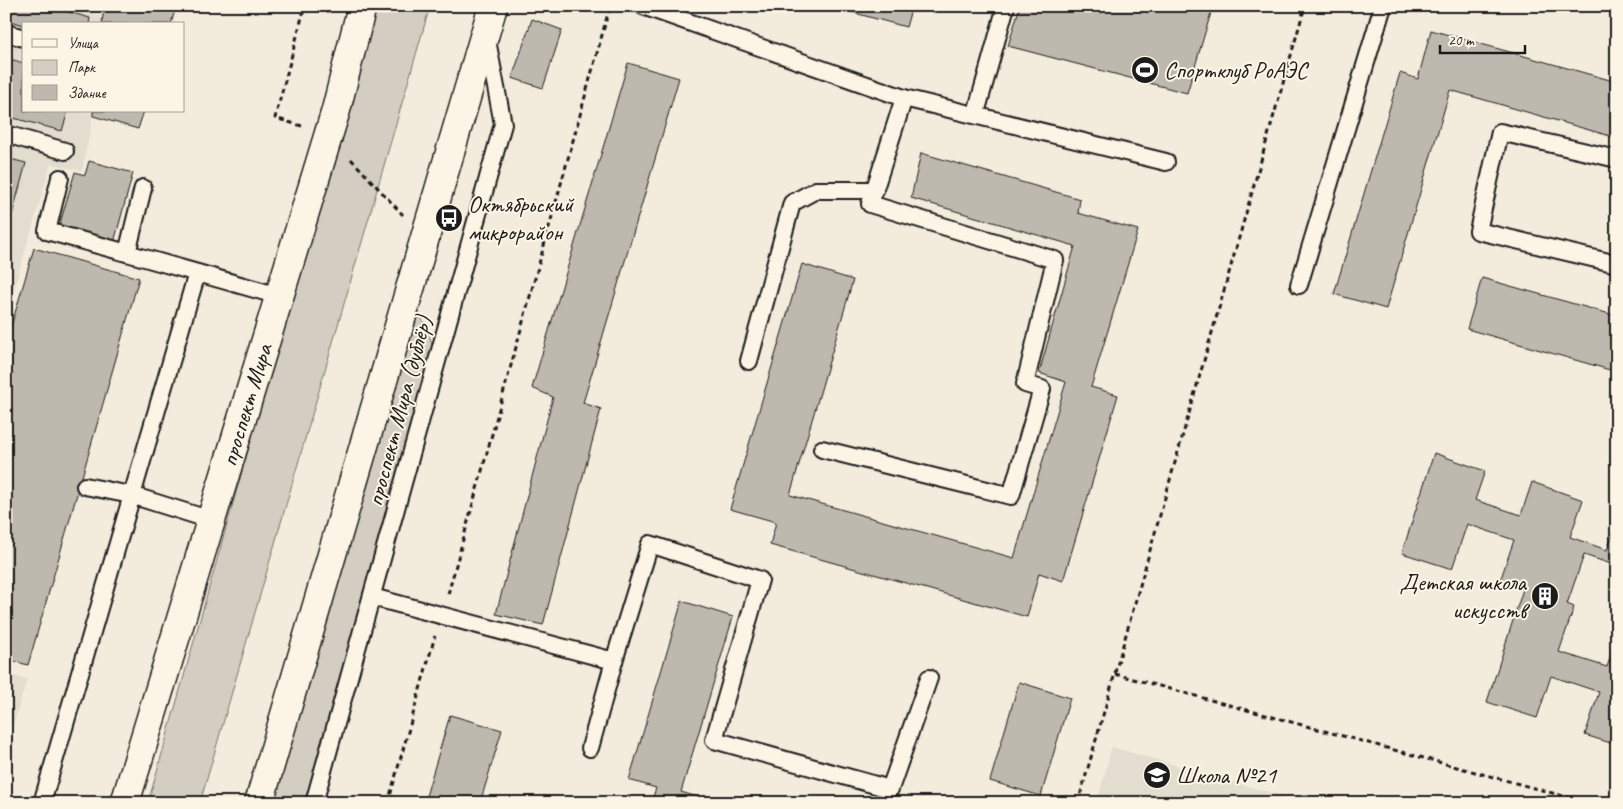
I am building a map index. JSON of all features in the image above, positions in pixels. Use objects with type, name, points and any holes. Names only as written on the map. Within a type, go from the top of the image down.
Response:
[{"type":"main road","name":"проспект Мира","points":[[125,803],[336,110],[362,6]]},
{"type":"main road","points":[[259,803],[489,18]]},
{"type":"lane","points":[[643,6],[904,98],[976,113],[1166,162]]},
{"type":"lane","points":[[976,113],[1006,6]]},
{"type":"lane","points":[[1299,285],[1383,6]]},
{"type":"lane","name":"проспект Мира (дублёр)","points":[[314,803],[502,124],[489,18]]},
{"type":"lane","points":[[6,34],[22,38]]},
{"type":"lane","points":[[822,449],[1011,496],[1042,389],[1025,384],[1055,260],[870,204],[904,98]]},
{"type":"lane","points":[[1617,159],[1500,132],[1478,231],[1617,264]]},
{"type":"lane","points":[[6,134],[65,151]]},
{"type":"lane","points":[[60,178],[47,231],[279,296]]},
{"type":"lane","points":[[127,253],[143,188]]},
{"type":"lane","points":[[749,361],[792,203],[816,190],[875,190]]},
{"type":"lane","points":[[42,803],[197,273]]},
{"type":"lane","points":[[85,486],[131,495],[211,520]]},
{"type":"lane","points":[[590,748],[650,544],[760,580],[714,740],[890,789],[929,678]]},
{"type":"lane","points":[[372,596],[614,662]]},
{"type":"path","points":[[388,803],[442,616],[610,6]]},
{"type":"path","points":[[1078,803],[1305,6]]},
{"type":"path","points":[[1115,674],[1589,803]]},
{"type":"shaded area","points":[[6,6],[66,6],[111,19],[110,22],[22,22],[22,112],[94,112],[82,171],[51,164],[6,316]]},
{"type":"shaded area","points":[[6,674],[27,679],[6,750]]},
{"type":"shaded area","name":"Школа №21","points":[[1112,747],[1306,803],[1097,803]]},
{"type":"green space","points":[[374,6],[430,6],[200,803],[148,803]]},
{"type":"green space","points":[[412,295],[435,350],[309,803],[264,803]]},
{"type":"building","points":[[6,6],[48,6],[90,18],[89,22],[22,22],[22,24],[6,20]]},
{"type":"building","points":[[104,6],[176,6],[172,22],[102,22]]},
{"type":"building","points":[[829,6],[912,6],[906,27]]},
{"type":"building","name":"Спортклуб РоАЭС","points":[[1020,6],[1213,6],[1187,93],[1008,46]]},
{"type":"building","points":[[532,19],[562,30],[543,88],[512,78]]},
{"type":"building","points":[[1431,30],[1617,82],[1617,138],[1450,90],[1386,309],[1334,294],[1400,73],[1418,79]]},
{"type":"building","points":[[6,58],[22,62],[22,112],[68,112],[62,131],[6,116]]},
{"type":"building","points":[[628,63],[679,78],[583,403],[601,409],[543,625],[496,614],[553,397],[532,388]]},
{"type":"building","points":[[93,112],[144,112],[138,129],[93,116]]},
{"type":"building","points":[[921,153],[1080,199],[1078,213],[1138,230],[1091,387],[1118,395],[1063,581],[1039,573],[1027,617],[770,545],[776,522],[730,509],[802,264],[853,280],[790,495],[1014,558],[1066,382],[1039,373],[1075,246],[911,198]]},
{"type":"building","points":[[6,158],[26,163],[12,215],[6,214]]},
{"type":"building","points":[[89,161],[133,173],[113,246],[58,230],[75,172],[85,175]]},
{"type":"building","points":[[34,248],[139,278],[28,665],[6,659],[6,344]]},
{"type":"building","points":[[1482,278],[1617,316],[1617,372],[1467,329]]},
{"type":"building","name":"Детская школа искусств","points":[[1434,453],[1485,471],[1475,500],[1521,515],[1532,482],[1583,500],[1570,537],[1607,550],[1617,522],[1617,566],[1584,555],[1567,604],[1574,607],[1559,652],[1607,667],[1617,636],[1617,745],[1585,735],[1599,692],[1551,676],[1537,718],[1487,702],[1523,589],[1500,581],[1514,540],[1467,524],[1452,569],[1402,553]]},
{"type":"building","points":[[682,601],[733,617],[681,792],[718,803],[651,803],[656,788],[629,780]]},
{"type":"building","points":[[1019,682],[1070,698],[1041,796],[990,781]]},
{"type":"building","points":[[450,715],[502,730],[480,803],[424,803]]},
{"type":"place","name":"Спортклуб РоАЭС","points":[[1145,70]]},
{"type":"place","name":"Октябрьский микрорайон","points":[[449,218]]},
{"type":"place","name":"Детская школа искусств","points":[[1545,596]]},
{"type":"place","name":"Школа №21","points":[[1157,775]]}]
